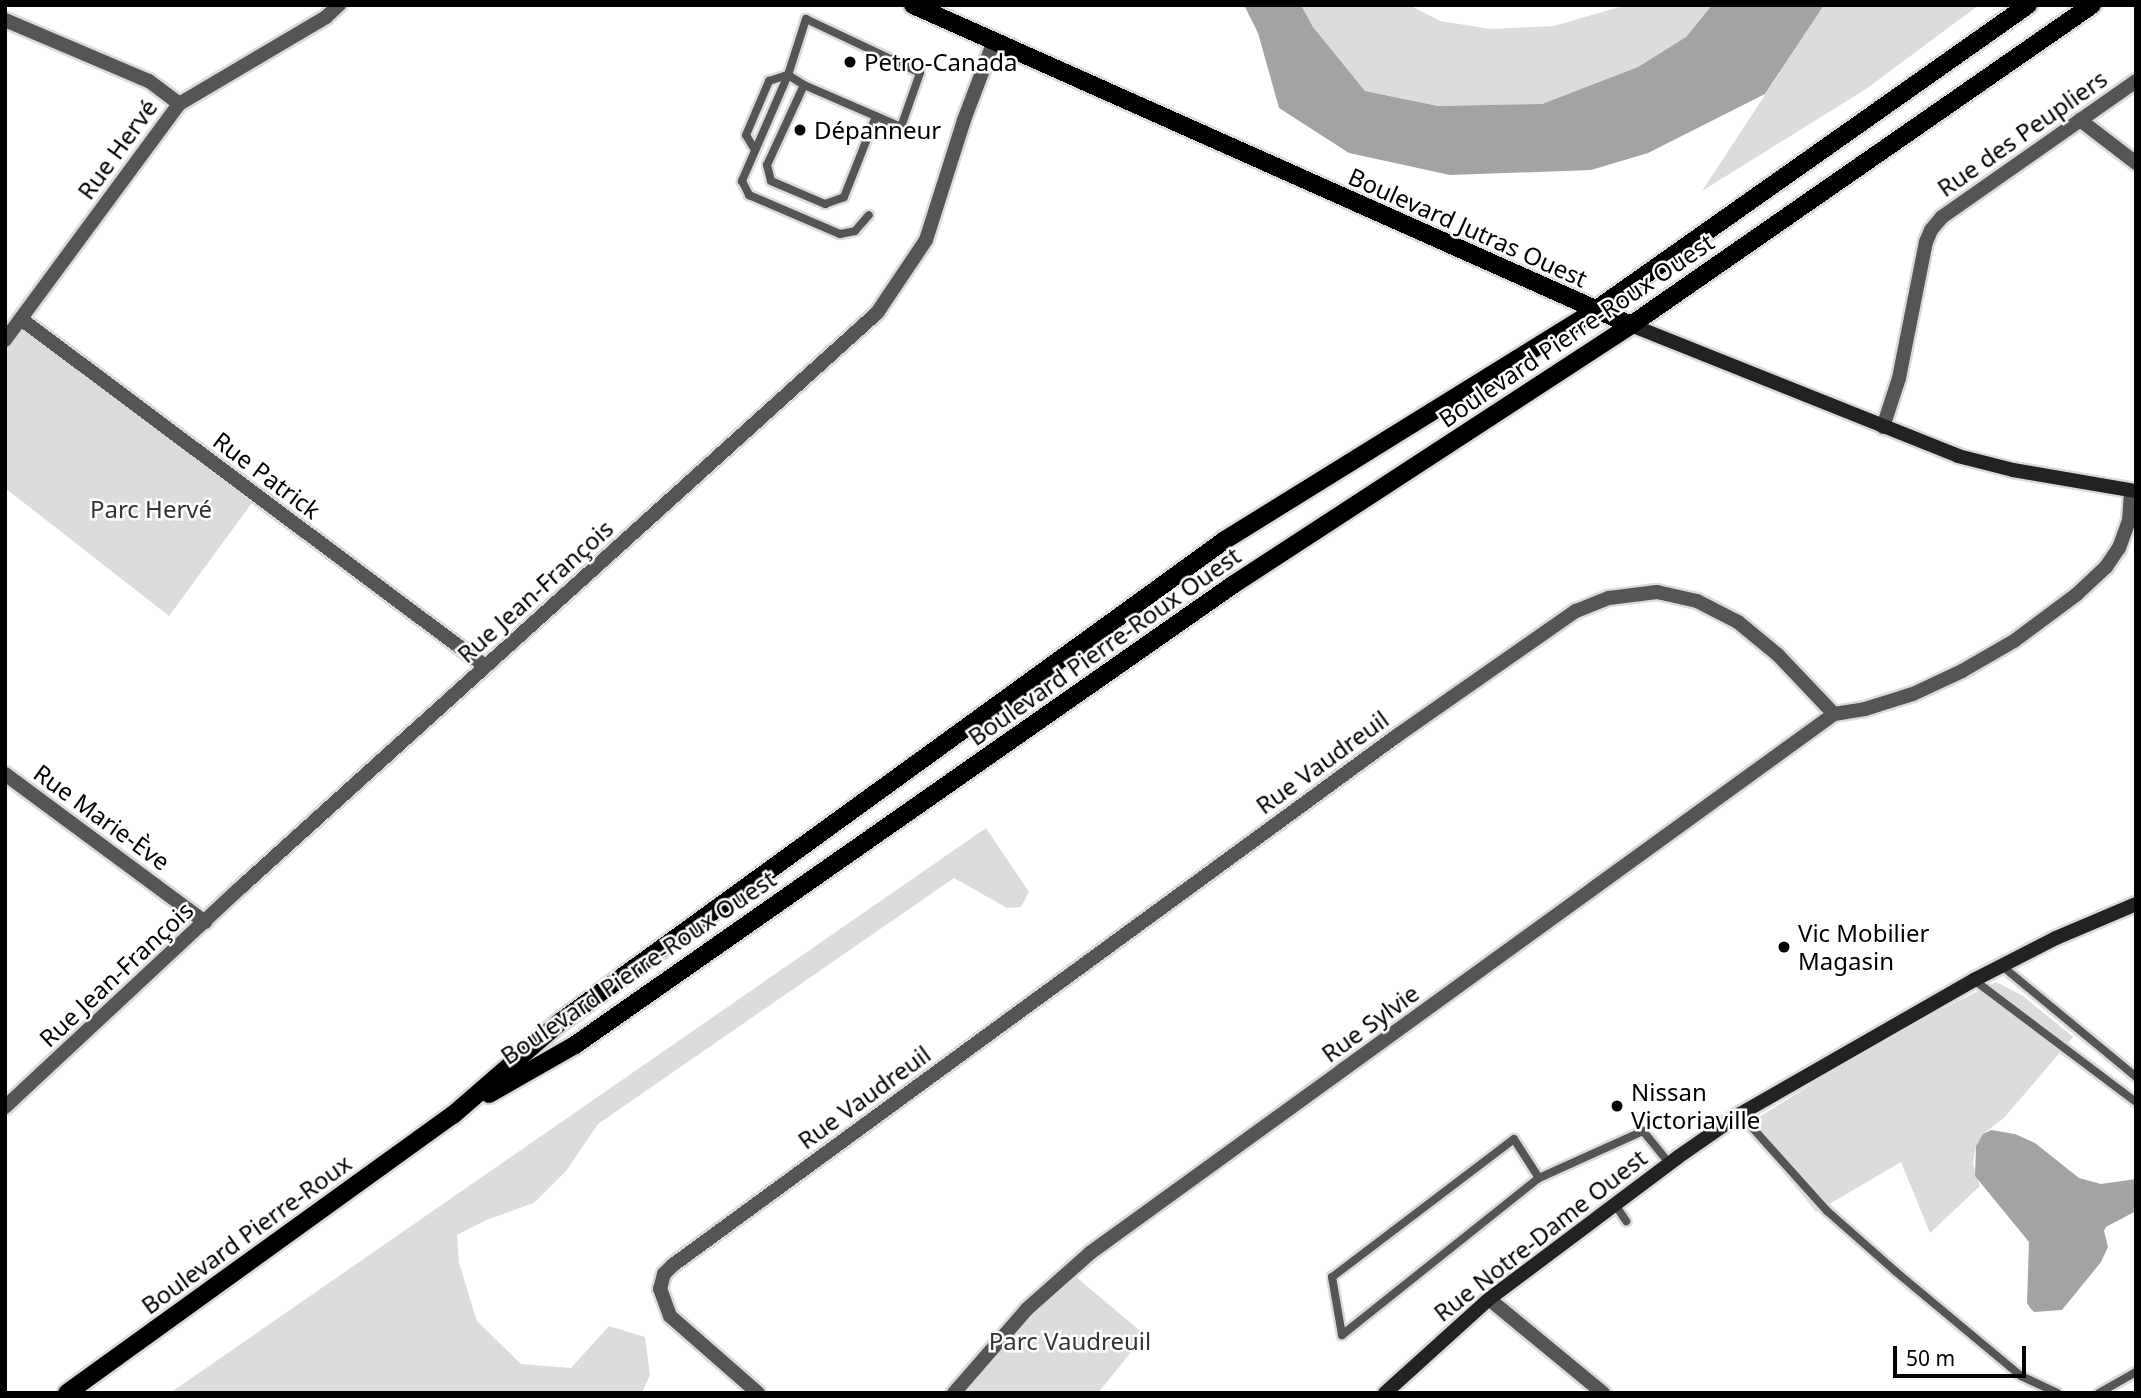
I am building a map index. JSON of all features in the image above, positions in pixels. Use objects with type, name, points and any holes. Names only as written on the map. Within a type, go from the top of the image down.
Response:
[{"type":"main road","name":"Boulevard Jutras Ouest","points":[[913,5],[1594,311],[1631,325]]},
{"type":"main road","name":"Boulevard Pierre-Roux Ouest","points":[[453,1115],[560,1022],[1225,540],[1594,311],[2028,5]]},
{"type":"main road","name":"Boulevard Pierre-Roux Ouest","points":[[453,1115],[575,1045],[1234,584],[1631,325],[2092,5]]},
{"type":"main road","name":"Boulevard Pierre-Roux","points":[[67,1393],[453,1115]]},
{"type":"street","name":"Rue Hervé","points":[[5,340],[179,104],[326,17],[340,5]]},
{"type":"street","points":[[5,20],[149,81],[179,104]]},
{"type":"street","name":"Rue Jean-François","points":[[5,1107],[485,666],[877,313],[926,240],[964,120],[994,41]]},
{"type":"street","name":"Rue des Peupliers","points":[[1883,427],[1899,378],[1926,242],[1931,230],[1942,217],[2136,81]]},
{"type":"street","points":[[2080,120],[2136,163]]},
{"type":"street","name":"Rue Patrick","points":[[21,319],[485,666]]},
{"type":"street","name":"Boulevard Jutras Ouest","points":[[1631,325],[1958,456],[2002,467],[2134,491]]},
{"type":"street","points":[[1835,714],[1913,694],[1962,671],[2014,641],[2077,594],[2106,567],[2119,548],[2129,521],[2134,491]]},
{"type":"street","name":"Rue Vaudreuil","points":[[758,1393],[670,1316],[660,1289],[664,1274],[673,1265],[1398,734],[1576,611],[1609,598],[1657,592],[1697,601],[1738,622],[1777,655],[1835,714]]},
{"type":"street","name":"Rue Sylvie","points":[[954,1393],[1027,1309],[1090,1253],[1835,714]]},
{"type":"street","name":"Rue Marie-Ève","points":[[5,774],[205,922]]},
{"type":"street","name":"Rue Notre-Dame Ouest","points":[[1385,1393],[1489,1298],[1614,1203],[1740,1114],[1974,980],[2136,904]]},
{"type":"street","points":[[1489,1298],[1603,1393]]},
{"type":"lane","points":[[755,150],[746,135],[769,81],[788,75],[804,85],[901,127],[920,73],[806,19],[788,75],[742,181],[749,195],[840,233],[855,231],[869,215]]},
{"type":"lane","points":[[804,85],[766,165],[771,181],[825,204],[844,197],[876,116]]},
{"type":"lane","points":[[2001,966],[2136,1077]]},
{"type":"lane","points":[[1974,980],[2136,1102]]},
{"type":"lane","points":[[1740,1114],[1828,1211],[1895,1271],[2021,1376],[2057,1393]]},
{"type":"lane","points":[[1539,1178],[1514,1139],[1332,1277],[1342,1335],[1539,1178],[1643,1130],[1669,1163]]},
{"type":"lane","points":[[1614,1203],[1626,1221]]},
{"type":"lane","points":[[2099,1393],[2136,1372]]},
{"type":"green space","points":[[1301,5],[1409,5],[1440,21],[1491,29],[1554,26],[1626,5],[1712,5],[1686,37],[1638,67],[1542,104],[1438,106],[1365,91],[1313,27]]},
{"type":"green space","points":[[1824,5],[1979,5],[1866,89],[1702,191]]},
{"type":"green space","name":"Parc Hervé","points":[[21,319],[257,496],[169,616],[5,488],[5,340]]},
{"type":"green space","points":[[986,828],[1029,892],[1021,907],[1007,908],[954,878],[598,1124],[566,1171],[534,1203],[486,1220],[457,1235],[459,1263],[477,1321],[521,1364],[571,1368],[609,1326],[645,1337],[650,1375],[642,1393],[170,1393]]},
{"type":"green space","points":[[1996,982],[2023,996],[2073,1037],[2004,1118],[1983,1134],[1976,1146],[1973,1164],[1980,1186],[1930,1233],[1901,1162],[1816,1212],[1746,1125],[1893,1034]]},
{"type":"green space","name":"Parc Vaudreuil","points":[[1069,1271],[1145,1335],[1098,1393],[954,1393]]},
{"type":"shaded area","points":[[1244,5],[1301,5],[1313,27],[1365,91],[1438,106],[1542,104],[1638,67],[1686,37],[1712,5],[1824,5],[1765,94],[1648,153],[1591,170],[1450,175],[1349,153],[1279,108],[1258,33]]},
{"type":"shaded area","points":[[1991,1130],[2015,1134],[2035,1143],[2079,1178],[2101,1184],[2136,1179],[2136,1211],[2106,1227],[2104,1231],[2108,1247],[2101,1262],[2062,1310],[2034,1312],[2030,1308],[2027,1303],[2029,1242],[1975,1176],[1976,1146],[1983,1134]]},
{"type":"place","name":"Petro-Canada","points":[[850,62]]},
{"type":"place","name":"Dépanneur","points":[[800,130]]},
{"type":"place","name":"Vic Mobilier Magasin","points":[[1784,947]]},
{"type":"place","name":"Nissan Victoriaville","points":[[1617,1106]]}]
